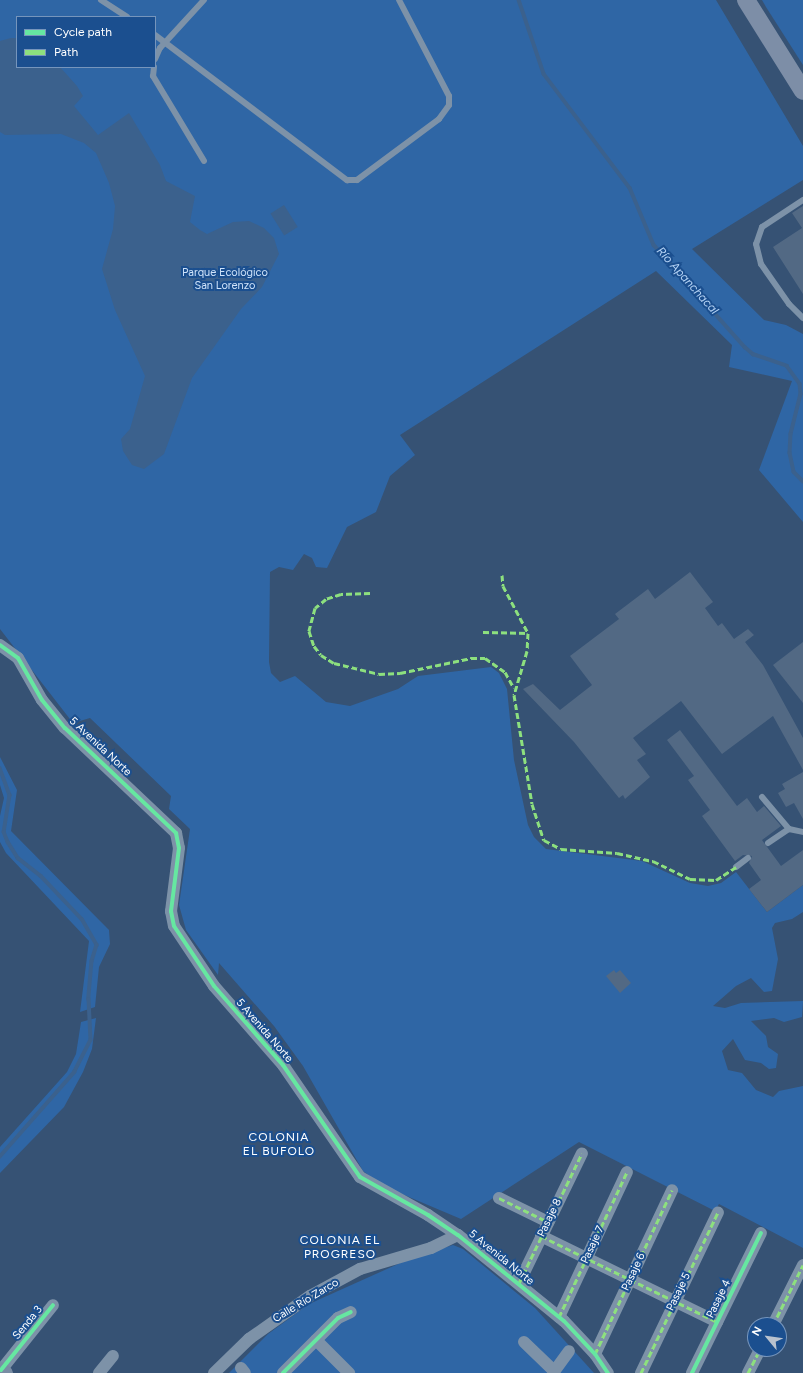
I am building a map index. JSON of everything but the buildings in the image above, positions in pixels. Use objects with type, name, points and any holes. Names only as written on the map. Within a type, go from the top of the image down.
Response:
[{"type":"main road","points":[[746,0],[803,91]]},
{"type":"street","name":"5 Avenida Norte","points":[[0,645],[18,658],[42,700],[65,728],[176,833],[179,848],[171,911],[174,926],[214,986],[286,1070],[360,1177],[428,1215],[458,1235],[559,1317],[595,1354],[608,1373]]},
{"type":"street","name":"Pasaje 8","points":[[518,1283],[582,1153]]},
{"type":"street","name":"Pasaje 7","points":[[559,1317],[627,1172]]},
{"type":"street","name":"Pasaje 6","points":[[595,1354],[672,1190]]},
{"type":"street","points":[[499,1198],[548,1222]]},
{"type":"street","name":"Pasaje 5","points":[[640,1373],[718,1212]]},
{"type":"street","name":"Pasaje 4","points":[[692,1373],[762,1233]]},
{"type":"street","name":"Calle Río Zarco","points":[[214,1373],[250,1339],[310,1296],[360,1270],[431,1248],[458,1235]]},
{"type":"street","points":[[541,1236],[718,1322]]},
{"type":"street","points":[[776,1317],[803,1265]]},
{"type":"street","name":"Senda 3","points":[[1,1371],[53,1305]]},
{"type":"street","points":[[283,1373],[338,1318],[351,1312]]},
{"type":"street","points":[[316,1340],[348,1373]]},
{"type":"street","points":[[524,1342],[554,1372],[569,1351]]},
{"type":"street","points":[[99,1373],[113,1356]]},
{"type":"street","points":[[748,1373],[756,1357]]},
{"type":"lane","points":[[102,0],[126,16]]},
{"type":"lane","points":[[156,58],[166,41],[204,0]]},
{"type":"lane","points":[[156,36],[166,41],[347,180],[357,180],[439,119],[449,105],[449,96],[399,0]]},
{"type":"lane","points":[[154,68],[153,76],[204,161]]},
{"type":"lane","points":[[803,200],[762,227],[756,244],[761,264],[788,304],[803,318]]},
{"type":"lane","points":[[762,797],[789,829],[803,832]]},
{"type":"lane","points":[[768,843],[789,829]]},
{"type":"lane","points":[[736,867],[748,858]]},
{"type":"green space","name":"Parque Ecológico San Lorenzo","points":[[0,0],[716,0],[803,146],[803,180],[692,249],[764,320],[786,325],[803,334],[803,522],[759,470],[792,381],[729,367],[732,345],[656,271],[400,435],[415,455],[390,476],[376,512],[347,527],[327,568],[316,567],[312,558],[304,554],[293,570],[279,567],[270,572],[269,662],[271,673],[280,682],[295,676],[326,702],[350,706],[398,689],[418,676],[491,667],[499,673],[507,689],[514,760],[528,825],[534,837],[546,849],[642,861],[690,883],[708,886],[721,883],[736,872],[767,912],[803,885],[803,912],[792,919],[775,923],[772,928],[778,959],[772,991],[764,992],[751,978],[736,986],[713,1006],[725,1008],[741,1003],[803,1001],[802,1017],[784,1022],[774,1018],[751,1021],[766,1036],[768,1047],[778,1054],[776,1068],[769,1069],[761,1063],[745,1060],[733,1039],[722,1051],[728,1070],[742,1073],[756,1090],[773,1097],[779,1091],[803,1086],[803,1248],[719,1204],[715,1211],[579,1142],[461,1219],[383,1186],[363,1171],[303,1066],[274,1026],[219,963],[218,975],[186,930],[179,905],[190,829],[169,809],[171,796],[90,718],[73,723],[0,629]]},
{"type":"green space","points":[[762,0],[803,0],[803,65],[766,7]]},
{"type":"green space","points":[[0,757],[17,790],[11,831],[109,930],[110,944],[99,967],[95,1007],[80,1012],[89,941],[6,853],[0,842],[0,816],[4,798],[0,785]]},
{"type":"green space","points":[[96,1018],[92,1049],[83,1072],[64,1107],[0,1173],[0,1147],[67,1072],[76,1054],[81,1022]]},
{"type":"green space","points":[[453,1245],[463,1249],[535,1308],[594,1373],[229,1373],[268,1334],[309,1304],[407,1260]]},
{"type":"shaded area","points":[[16,38],[16,68],[61,68],[77,86],[83,96],[74,106],[98,135],[129,113],[160,165],[166,181],[195,196],[190,222],[200,230],[207,234],[233,222],[249,221],[264,228],[274,238],[279,254],[262,287],[241,309],[192,378],[164,454],[144,469],[132,465],[123,451],[121,439],[130,429],[145,376],[115,310],[102,269],[113,229],[115,206],[109,183],[96,153],[84,143],[61,134],[5,135],[0,132],[0,41]]},
{"type":"shaded area","points":[[284,205],[298,227],[284,236],[270,213]]},
{"type":"waterway","name":"Río Apanchacal","points":[[519,0],[544,74],[630,188],[654,245],[745,347],[753,354],[787,366],[800,384],[801,394],[791,434],[790,453],[794,472],[803,481]]},
{"type":"waterway","points":[[0,768],[10,795],[4,832],[8,842],[18,858],[41,876],[82,919],[97,945],[92,961],[89,999],[91,1040],[75,1072],[0,1157]]},
{"type":"marked path","points":[[502,575],[503,586],[528,633],[527,651],[514,695],[532,804],[544,840],[561,849],[617,853],[653,861],[690,879],[716,880],[736,867]]},
{"type":"marked path","points":[[370,593],[341,594],[326,599],[315,608],[309,631],[314,646],[321,655],[334,663],[379,674],[400,673],[471,658],[485,658],[505,672],[514,688]]},
{"type":"marked path","points":[[483,632],[528,633]]},
{"type":"marked path","points":[[519,1283],[582,1153]]},
{"type":"marked path","points":[[559,1317],[627,1172]]},
{"type":"marked path","points":[[595,1354],[672,1190]]},
{"type":"marked path","points":[[499,1198],[548,1222]]},
{"type":"marked path","points":[[641,1373],[718,1212]]},
{"type":"marked path","points":[[541,1236],[717,1322]]},
{"type":"marked path","points":[[777,1317],[803,1265]]},
{"type":"marked path","points":[[748,1373],[756,1357]]},
{"type":"cycle path","points":[[0,645],[18,658],[42,700],[65,728],[176,833],[179,848],[171,911],[174,926],[214,986],[283,1065],[360,1177],[428,1215],[458,1235],[564,1321],[595,1354],[608,1373]]},
{"type":"cycle path","points":[[692,1373],[761,1233]]},
{"type":"cycle path","points":[[1,1370],[53,1305]]},
{"type":"cycle path","points":[[283,1373],[338,1318],[351,1312]]},
{"type":"district","name":"COLONIA EL BUFOLO","points":[[279,1145]]},
{"type":"district","name":"COLONIA EL PROGRESO","points":[[340,1248]]}]
